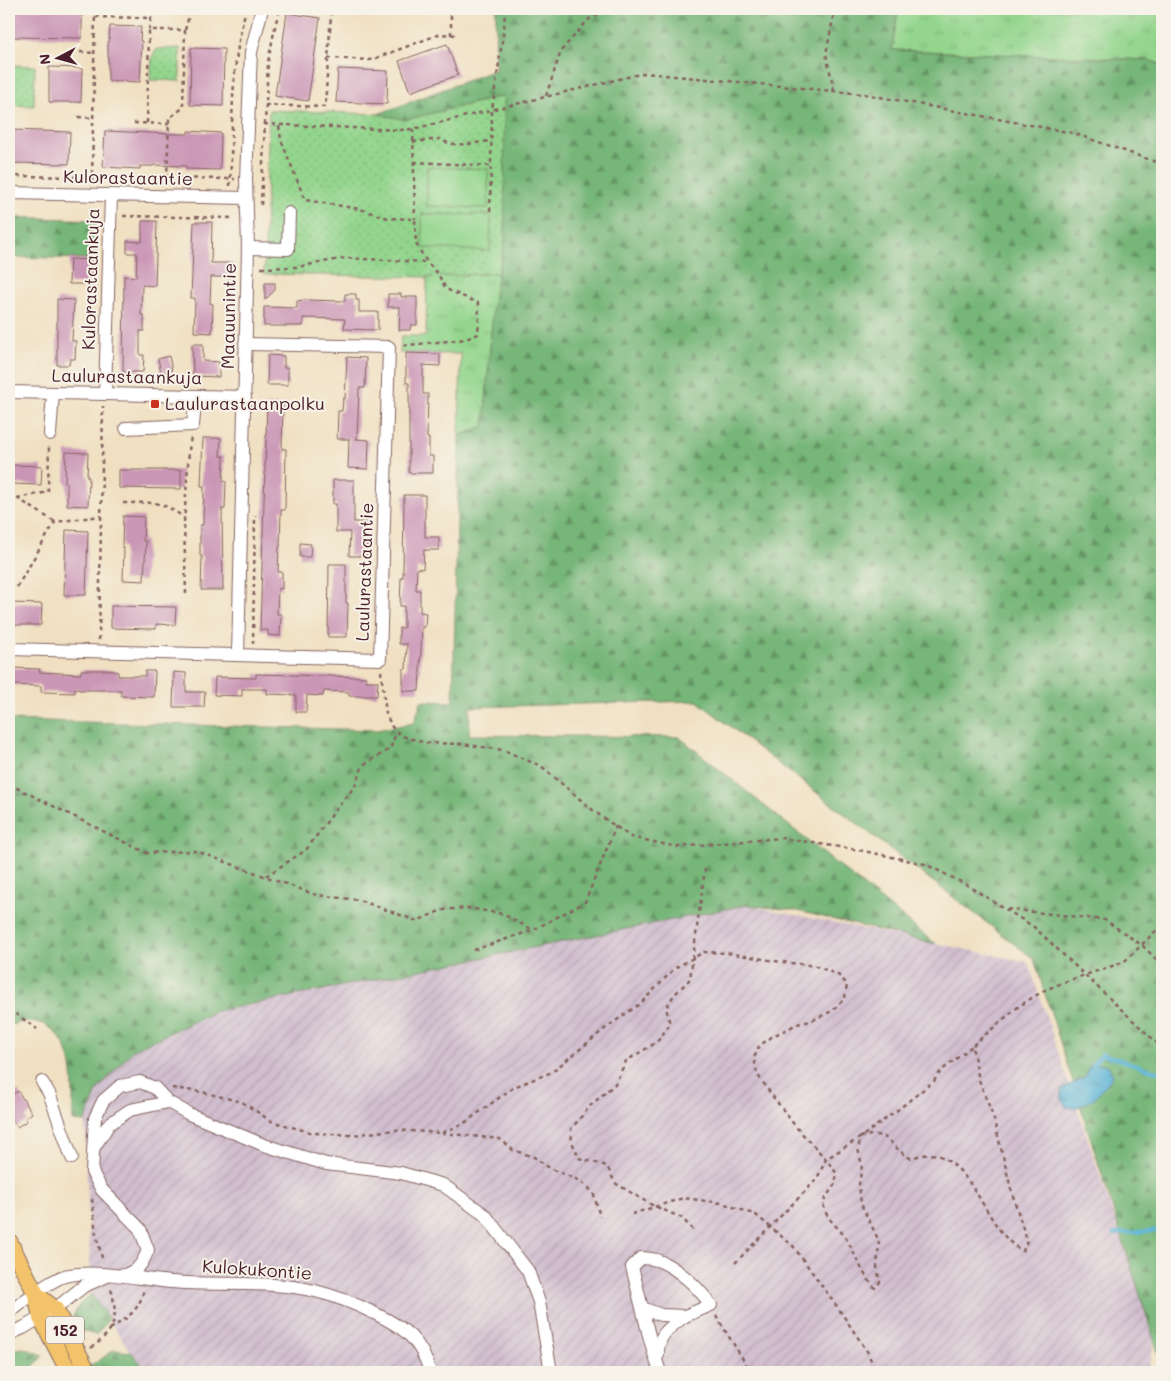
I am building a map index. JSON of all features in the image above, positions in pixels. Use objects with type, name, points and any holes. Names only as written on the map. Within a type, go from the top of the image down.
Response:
[{"type":"main road","name":"152","points":[[9,1241],[36,1294],[41,1318],[69,1372]]},
{"type":"main road","name":"152","points":[[36,1294],[55,1309],[88,1372]]},
{"type":"street","name":"Maauunintie","points":[[238,656],[248,248],[246,179],[252,52],[262,9]]},
{"type":"street","name":"Kulorastaantie","points":[[9,193],[246,198]]},
{"type":"street","name":"Kulorastaankuja","points":[[105,394],[111,195]]},
{"type":"street","points":[[248,248],[288,248],[290,213]]},
{"type":"street","points":[[245,344],[389,347]]},
{"type":"street","name":"Laulurastaantie","points":[[9,649],[380,659],[389,347]]},
{"type":"street","name":"Laulurastaankuja","points":[[9,392],[245,397]]},
{"type":"street","points":[[50,434],[53,393]]},
{"type":"street","points":[[126,428],[193,425],[196,396]]},
{"type":"street","points":[[42,1082],[49,1093],[72,1158]]},
{"type":"street","points":[[9,1334],[41,1318],[84,1286],[134,1272],[142,1264],[148,1250],[140,1229],[102,1190],[92,1172],[95,1118],[104,1101],[120,1086],[140,1082],[155,1088],[168,1102],[206,1121],[290,1154],[326,1164],[401,1173],[443,1185],[485,1215],[528,1271],[539,1302],[551,1372]]},
{"type":"street","points":[[93,1149],[109,1124],[130,1110],[168,1102]]},
{"type":"street","points":[[641,1258],[657,1260],[676,1271],[702,1292],[711,1305],[685,1316],[668,1328],[657,1345],[659,1369],[632,1267],[641,1258]]},
{"type":"street","name":"Kulokukontie","points":[[9,1313],[57,1278],[69,1275],[116,1276],[172,1282],[274,1286],[314,1291],[354,1303],[390,1321],[409,1334],[425,1355],[430,1372]]},
{"type":"street","points":[[642,1308],[661,1315],[685,1316]]},
{"type":"path","points":[[92,195],[95,9]]},
{"type":"path","points":[[167,178],[169,118],[183,108],[185,30],[191,9]]},
{"type":"path","points":[[229,218],[234,76],[240,29],[246,9]]},
{"type":"path","points":[[265,104],[325,107],[331,14],[335,9]]},
{"type":"path","points":[[451,9],[451,35]]},
{"type":"path","points":[[490,210],[492,110],[506,9]]},
{"type":"path","points":[[546,97],[560,51],[588,20],[610,9]]},
{"type":"path","points":[[834,91],[826,54],[835,9]]},
{"type":"path","points":[[95,17],[150,18],[147,123]]},
{"type":"path","points":[[149,30],[185,30]]},
{"type":"path","points":[[328,58],[371,60],[440,34],[458,35]]},
{"type":"path","points":[[80,52],[95,52]]},
{"type":"path","points":[[264,124],[413,129],[644,73],[864,94],[1073,133],[1162,164]]},
{"type":"path","points":[[78,117],[94,118]]},
{"type":"path","points":[[134,123],[169,124]]},
{"type":"path","points":[[280,126],[281,140],[305,200],[360,209],[388,218],[415,219]]},
{"type":"path","points":[[389,347],[466,339],[478,334],[478,303],[446,289],[438,274],[427,262],[416,244],[413,129]]},
{"type":"path","points":[[414,142],[440,139],[446,144],[492,141]]},
{"type":"path","points":[[414,162],[492,166]]},
{"type":"path","points":[[9,176],[246,179]]},
{"type":"path","points":[[110,216],[247,218]]},
{"type":"path","points":[[261,268],[297,268],[345,258],[427,262]]},
{"type":"path","points":[[100,652],[101,516],[105,394]]},
{"type":"path","points":[[186,594],[185,519],[189,451],[193,425]]},
{"type":"path","points":[[9,498],[48,492],[50,434]]},
{"type":"path","points":[[18,498],[56,522],[101,516]]},
{"type":"path","points":[[123,503],[161,504],[172,508],[185,519]]},
{"type":"path","points":[[9,587],[16,587],[56,522]]},
{"type":"path","points":[[380,659],[386,714],[392,727],[402,736],[426,743],[462,744],[503,750],[541,766],[595,812],[631,837],[676,847],[781,838],[859,850],[925,864],[967,885],[1034,927],[1160,1046],[1162,1051]]},
{"type":"path","points":[[266,876],[306,850],[336,808],[355,786],[363,765],[390,749],[397,731]]},
{"type":"path","points":[[9,784],[147,853],[196,852],[316,895],[359,900],[417,921],[442,910],[468,908],[503,914],[533,930]]},
{"type":"path","points":[[474,950],[533,930],[585,902],[616,826]]},
{"type":"path","points":[[693,1230],[682,1218],[656,1207],[615,1183],[607,1166],[579,1158],[572,1142],[571,1129],[591,1105],[615,1084],[626,1061],[657,1042],[670,1024],[666,1008],[674,995],[690,979],[705,869]]},
{"type":"path","points":[[9,902],[13,914],[9,940]]},
{"type":"path","points":[[1005,909],[1105,920],[1142,946],[1162,965]]},
{"type":"path","points":[[735,1263],[817,1179],[826,1159],[862,1137],[908,1102],[1019,1006],[1045,990],[1124,962],[1162,925]]},
{"type":"path","points":[[440,1133],[463,1124],[514,1087],[552,1072],[640,1003],[675,968],[704,952],[728,953],[774,962],[816,966],[838,975],[847,984],[845,998],[832,1011],[811,1021],[797,1024],[773,1036],[759,1046],[754,1058],[757,1074],[774,1098],[796,1127],[826,1159],[837,1174],[835,1184],[823,1202],[824,1212],[845,1237],[866,1279],[875,1288],[880,1282],[877,1268],[878,1241],[861,1204],[859,1185],[862,1166],[858,1149],[862,1137]]},
{"type":"path","points":[[9,1008],[37,1029]]},
{"type":"path","points":[[862,1137],[873,1134],[888,1138],[900,1153],[910,1158],[924,1155],[939,1155],[956,1167],[973,1187],[993,1220],[1014,1247],[1023,1251],[1027,1241],[1012,1193],[993,1116],[980,1080],[972,1046]]},
{"type":"path","points":[[155,1088],[177,1088],[202,1092],[242,1102],[271,1121],[313,1133],[354,1135],[394,1130],[500,1139],[513,1150],[534,1157],[552,1169],[578,1180],[594,1195],[600,1217]]},
{"type":"path","points":[[86,1352],[102,1340],[115,1320],[116,1276],[100,1256],[92,1197]]},
{"type":"path","points":[[632,1214],[683,1198],[722,1203],[756,1215],[793,1246],[867,1351],[876,1372]]},
{"type":"path","points":[[109,1330],[132,1314],[141,1302],[146,1279]]},
{"type":"path","points":[[711,1305],[718,1322],[750,1372]]},
{"type":"path","points":[[46,1372],[50,1370]]},
{"type":"shaded area","points":[[746,905],[1028,962],[1155,1339],[1148,1372],[148,1372],[131,1352],[91,1294],[85,1122],[98,1089],[134,1049],[217,1011]]},
{"type":"green space","points":[[496,9],[898,9],[892,50],[1148,60],[1162,65],[1162,1365],[1034,959],[697,701],[470,707],[469,735],[679,737],[936,944],[794,910],[746,905],[217,1011],[134,1049],[98,1089],[85,1122],[73,1121],[72,1072],[70,1060],[60,1038],[46,1025],[42,1024],[24,1022],[9,1026],[9,720],[377,730],[414,723],[421,701],[453,702],[459,436],[484,426],[494,294],[505,240],[503,96],[405,120],[378,114],[495,70]]},
{"type":"green space","points":[[898,9],[1162,9],[1162,65],[1148,60],[892,50]]},
{"type":"green space","points":[[180,48],[180,81],[150,80],[152,57],[157,49]]},
{"type":"green space","points":[[9,65],[35,66],[34,106],[9,105]]},
{"type":"green space","points":[[504,96],[505,240],[498,273],[427,277],[264,274],[269,110],[378,114],[405,120]]},
{"type":"green space","points":[[427,167],[488,169],[488,208],[427,206]]},
{"type":"green space","points":[[422,214],[491,215],[490,251],[422,248]]},
{"type":"green space","points":[[9,217],[96,220],[96,259],[9,257]]},
{"type":"green space","points":[[498,273],[484,427],[459,436],[461,354],[400,353],[401,336],[426,336],[427,277]]},
{"type":"green space","points":[[91,1294],[109,1319],[96,1335],[80,1330],[72,1318],[80,1304]]},
{"type":"green space","points":[[24,1348],[43,1355],[29,1369],[9,1372],[9,1350]]},
{"type":"green space","points":[[114,1350],[131,1352],[148,1372],[75,1372],[97,1362]]},
{"type":"water","points":[[1093,1064],[1108,1065],[1112,1073],[1111,1079],[1093,1100],[1075,1108],[1066,1107],[1062,1099],[1061,1090],[1086,1076],[1088,1068]]},
{"type":"building","points":[[9,9],[82,9],[82,38],[9,37]]},
{"type":"building","points":[[287,13],[320,18],[308,101],[275,96]]},
{"type":"building","points":[[110,26],[141,27],[140,82],[108,81]]},
{"type":"building","points":[[447,44],[458,75],[410,92],[399,61]]},
{"type":"building","points":[[191,48],[224,49],[223,106],[190,105]]},
{"type":"building","points":[[49,67],[82,68],[81,102],[49,102]]},
{"type":"building","points":[[338,69],[388,71],[387,104],[336,102]]},
{"type":"building","points":[[9,130],[70,132],[69,164],[9,163]]},
{"type":"building","points":[[105,131],[173,134],[188,134],[188,131],[221,133],[220,170],[186,169],[186,166],[154,165],[140,166],[140,169],[103,167]]},
{"type":"building","points":[[142,221],[157,221],[155,286],[142,285],[141,315],[144,315],[144,331],[140,331],[140,355],[144,355],[143,372],[123,372],[124,276],[136,277],[137,253],[127,253],[127,241],[142,242]]},
{"type":"building","points":[[194,222],[212,222],[211,263],[233,263],[232,277],[211,277],[210,303],[213,304],[212,333],[194,332],[195,298],[191,298]]},
{"type":"building","points":[[70,259],[91,260],[91,284],[69,284]]},
{"type":"building","points":[[265,283],[275,283],[275,290],[265,300]]},
{"type":"building","points":[[345,294],[356,294],[356,300],[359,300],[359,312],[378,312],[378,330],[344,329],[345,319],[303,318],[303,326],[264,326],[264,307],[297,308],[297,301],[304,300],[345,301]]},
{"type":"building","points":[[388,294],[401,294],[401,297],[417,297],[417,325],[411,325],[410,330],[399,330],[400,307],[388,307]]},
{"type":"building","points":[[57,299],[74,300],[72,341],[76,341],[75,359],[70,359],[69,365],[57,365]]},
{"type":"building","points":[[192,344],[203,344],[203,361],[219,362],[219,377],[193,376]]},
{"type":"building","points":[[406,353],[440,354],[440,366],[423,365],[423,394],[428,394],[427,438],[429,438],[429,456],[433,456],[433,473],[409,473],[409,383],[406,383]]},
{"type":"building","points":[[268,355],[284,356],[284,368],[288,368],[288,385],[267,385]]},
{"type":"building","points":[[169,356],[172,370],[161,373],[158,359]]},
{"type":"building","points":[[347,357],[366,358],[365,388],[359,388],[356,439],[369,440],[368,469],[348,468],[349,439],[337,439],[338,411],[342,411],[343,398],[345,399]]},
{"type":"building","points":[[267,405],[283,405],[282,449],[286,449],[285,510],[281,510],[278,572],[282,572],[282,589],[278,588],[277,614],[281,614],[280,636],[268,635],[268,630],[260,630]]},
{"type":"building","points":[[203,438],[221,438],[220,456],[224,456],[223,481],[226,481],[225,509],[222,509],[223,590],[201,590],[202,556],[200,556],[200,525],[203,525],[204,486],[201,486]]},
{"type":"building","points":[[66,452],[88,453],[88,506],[67,505],[67,483],[65,483]]},
{"type":"building","points":[[9,465],[42,466],[41,485],[9,484]]},
{"type":"building","points":[[119,470],[181,470],[181,489],[119,488]]},
{"type":"building","points":[[333,480],[354,480],[354,522],[367,522],[366,556],[349,556],[350,532],[336,532],[336,504],[333,504]]},
{"type":"building","points":[[404,495],[425,495],[425,537],[439,537],[439,550],[424,550],[423,569],[417,568],[416,590],[420,590],[420,612],[426,613],[425,627],[422,627],[419,691],[403,691],[403,669],[406,669],[407,644],[399,644],[399,628],[404,628],[404,606],[400,606],[401,577],[403,577]]},
{"type":"building","points":[[123,516],[144,517],[143,541],[146,541],[144,581],[123,580]]},
{"type":"building","points":[[66,530],[88,531],[86,595],[64,595]]},
{"type":"building","points":[[300,543],[311,544],[310,557],[300,557]]},
{"type":"building","points":[[329,564],[346,564],[347,637],[328,637]]},
{"type":"building","points":[[9,603],[42,604],[41,625],[9,625]]},
{"type":"building","points":[[111,606],[176,607],[175,625],[156,624],[156,629],[111,628]]},
{"type":"building","points":[[12,668],[40,669],[39,672],[81,674],[81,670],[110,670],[118,672],[118,676],[145,676],[145,671],[155,671],[154,697],[121,696],[121,690],[80,690],[75,688],[75,693],[41,692],[41,686],[12,685]]},
{"type":"building","points":[[174,672],[186,673],[186,692],[205,692],[204,707],[173,707]]},
{"type":"building","points":[[256,674],[366,677],[366,681],[378,681],[377,696],[349,696],[349,692],[324,691],[323,696],[307,695],[306,712],[296,712],[296,695],[267,694],[267,689],[242,689],[242,696],[214,695],[215,677],[256,678]]},
{"type":"building","points":[[18,1091],[32,1113],[25,1118],[27,1121],[17,1127],[9,1114],[9,1097]]},
{"type":"waterway","points":[[1093,1064],[1102,1054],[1162,1073]]},
{"type":"waterway","points":[[1114,1234],[1162,1230]]},
{"type":"place","name":"Laulurastaanpolku","points":[[155,404]]}]
